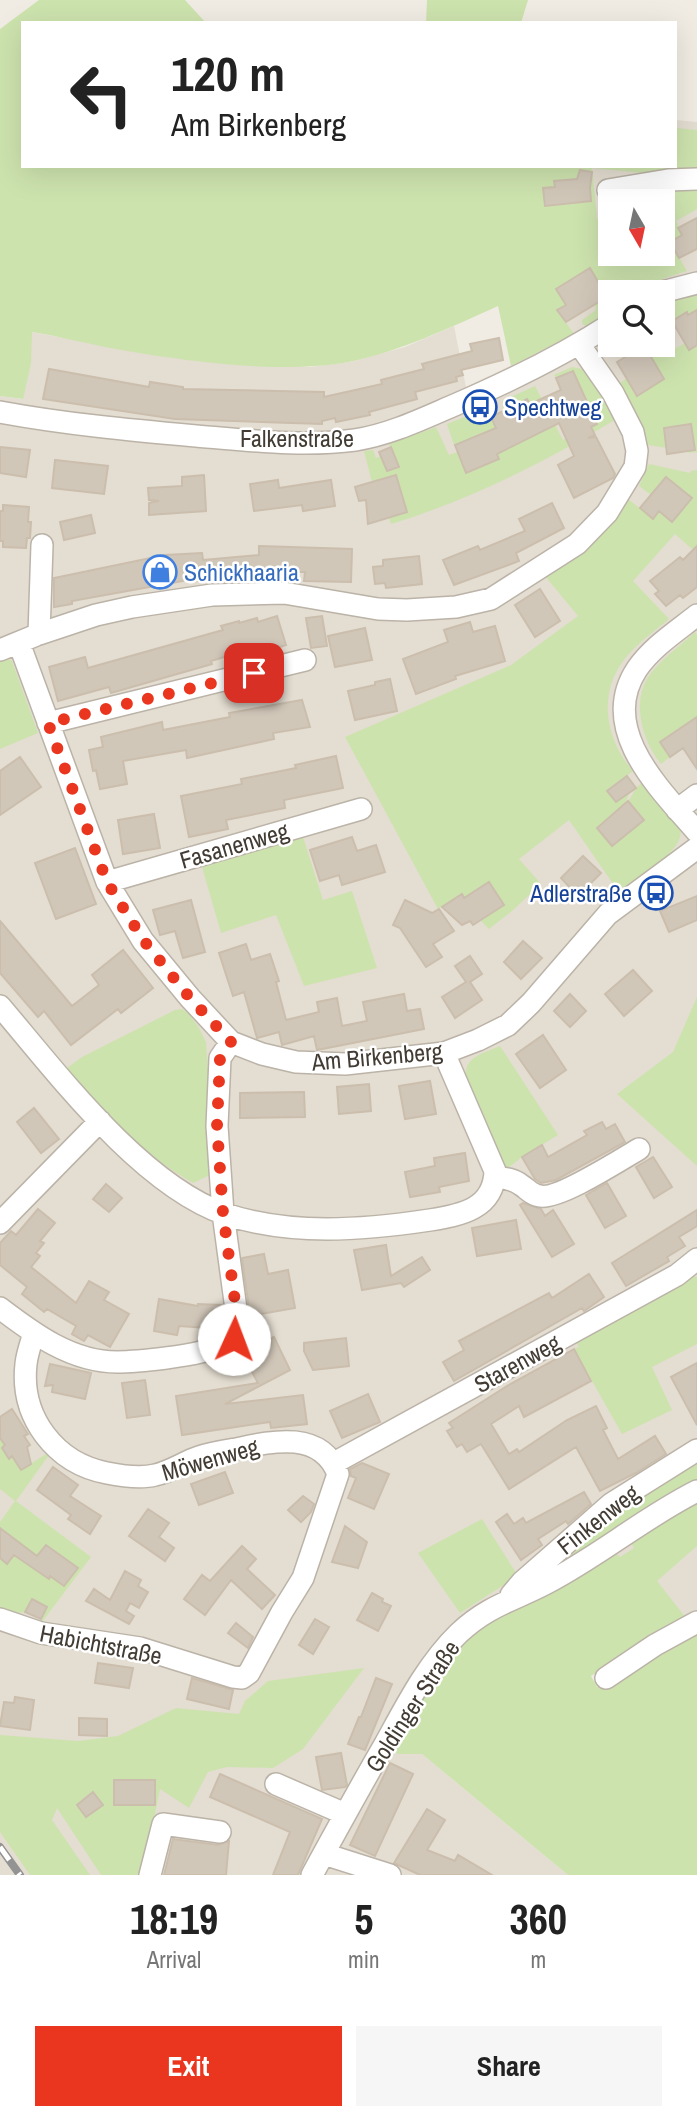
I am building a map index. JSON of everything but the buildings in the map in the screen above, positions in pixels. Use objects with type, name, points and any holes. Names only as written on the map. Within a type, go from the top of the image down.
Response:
[{"type":"street","points":[[614,189],[668,180],[697,179]]},
{"type":"street","points":[[675,289],[697,283]]},
{"type":"street","name":"Falkenstraße","points":[[0,412],[56,423],[260,441],[321,443],[356,440],[418,421],[475,397],[598,332]]},
{"type":"street","points":[[10,647],[96,615],[132,607],[223,595],[284,593],[407,610],[456,607],[491,599],[577,544],[607,513],[635,467],[637,451],[633,432],[613,393],[579,344]]},
{"type":"street","points":[[39,634],[43,545]]},
{"type":"street","points":[[697,615],[649,655],[637,669],[626,690],[623,710],[634,751],[650,776],[697,832]]},
{"type":"street","name":"Am Birkenberg","points":[[10,647],[48,723],[107,882],[144,941],[190,998],[231,1042],[262,1054],[296,1062],[345,1064],[444,1053],[478,1040],[508,1025],[531,1003],[608,914],[697,848]]},
{"type":"street","points":[[48,723],[305,660]]},
{"type":"street","points":[[677,810],[697,794]]},
{"type":"street","name":"Fasanenweg","points":[[107,882],[361,809]]},
{"type":"street","points":[[0,1006],[100,1121],[156,1175],[187,1196],[223,1213],[253,1222],[287,1227],[366,1229],[446,1217],[476,1208],[492,1191],[495,1171],[444,1053]]},
{"type":"street","points":[[0,1308],[49,1343],[82,1356],[114,1362],[177,1356],[218,1347],[236,1336],[238,1324],[223,1213],[217,1126],[219,1065],[223,1051],[231,1042]]},
{"type":"street","points":[[1,1222],[100,1121]]},
{"type":"street","points":[[495,1177],[520,1183],[530,1192],[547,1196],[574,1185],[639,1149]]},
{"type":"street","name":"Starenweg","points":[[334,1463],[666,1281],[697,1259]]},
{"type":"street","name":"Möwenweg","points":[[34,1333],[26,1364],[30,1409],[36,1424],[52,1444],[69,1458],[93,1470],[124,1476],[154,1475],[201,1456],[274,1441],[302,1442],[320,1449],[334,1463]]},
{"type":"street","name":"Finkenweg","points":[[508,1600],[522,1582],[611,1504],[697,1450]]},
{"type":"street","name":"Habichtstraße","points":[[0,1619],[41,1633],[140,1648],[242,1678],[249,1674],[303,1578],[336,1486],[338,1474],[334,1463]]},
{"type":"street","name":"Goldinger Straße","points":[[312,1875],[407,1706],[437,1659],[459,1634],[489,1609],[545,1584],[614,1544],[678,1500],[697,1491]]},
{"type":"street","points":[[606,1678],[655,1645],[697,1622]]},
{"type":"street","points":[[276,1784],[345,1814]]},
{"type":"street","points":[[150,1875],[163,1824],[220,1832]]},
{"type":"street","points":[[324,1854],[390,1875]]},
{"type":"shaded area","points":[[677,120],[697,122],[697,1686],[471,1633],[441,1670],[398,1754],[422,1754],[568,1875],[0,1875],[0,396],[22,399],[31,364],[31,332],[168,357],[311,367],[350,362],[405,347],[454,326],[466,387],[556,344],[524,168],[677,168]]},
{"type":"green space","points":[[39,0],[185,0],[204,21],[21,21],[21,168],[592,168],[598,219],[598,266],[676,266],[676,252],[687,271],[661,280],[598,282],[590,268],[556,289],[566,305],[557,310],[574,334],[511,366],[498,306],[387,352],[321,366],[259,366],[195,361],[32,332],[31,364],[23,399],[0,396],[0,29]]},
{"type":"green space","points":[[427,0],[528,0],[522,21],[426,21]]},
{"type":"green space","points":[[677,128],[697,130],[697,173],[654,174],[592,168],[677,168]]},
{"type":"green space","points":[[697,184],[697,209],[676,221],[676,189],[664,189]]},
{"type":"green space","points":[[676,221],[683,237],[683,247],[677,238]]},
{"type":"green space","points":[[697,295],[697,310],[675,318],[675,301]]},
{"type":"green space","points":[[598,302],[598,318],[586,326],[582,324],[582,320],[596,310],[595,304]]},
{"type":"green space","points":[[685,343],[689,350],[697,345],[697,452],[689,453],[688,450],[695,449],[691,424],[664,428],[667,448],[648,445],[637,414],[619,384],[627,378],[637,395],[664,379],[651,357],[675,357],[675,349]]},
{"type":"green space","points":[[572,367],[582,369],[618,418],[508,478],[391,524],[389,518],[407,512],[396,475],[372,482],[364,451],[373,450],[376,458],[381,456],[387,471],[399,467],[389,444],[436,427],[449,455],[457,452],[467,473],[499,458],[493,445],[479,435],[454,445],[447,424],[487,408],[496,427],[518,443],[543,431],[527,400],[504,410],[502,401],[535,386],[563,440],[596,424],[573,371],[556,378],[554,375]]},
{"type":"green space","points":[[649,464],[690,473],[697,470],[697,546],[693,550],[675,534],[633,581],[669,619],[628,655],[612,683],[608,698],[610,729],[623,758],[633,771],[607,791],[616,802],[631,790],[624,805],[597,828],[612,846],[643,820],[628,802],[643,782],[678,823],[680,837],[676,846],[658,864],[618,891],[569,820],[519,859],[541,884],[489,929],[481,921],[504,905],[464,898],[461,894],[438,909],[345,737],[511,665],[578,616],[545,576],[628,499],[652,518],[659,511],[671,522],[691,497],[666,477],[651,495],[639,486]]},
{"type":"green space","points":[[695,632],[697,717],[661,742],[670,757],[661,764],[644,732],[641,695],[651,673]]},
{"type":"green space","points":[[4,656],[12,661],[38,733],[0,749],[0,658]]},
{"type":"green space","points":[[303,837],[323,900],[352,891],[377,968],[304,986],[276,915],[221,933],[202,867]]},
{"type":"green space","points":[[697,997],[697,1166],[617,1094],[673,1052]]},
{"type":"green space","points":[[182,1009],[198,1026],[206,1042],[209,1086],[210,1175],[193,1183],[140,1145],[110,1117],[67,1068],[82,1057],[175,1010]]},
{"type":"green space","points":[[500,1046],[558,1135],[504,1171],[466,1079],[466,1071],[471,1061]]},
{"type":"green space","points":[[690,1275],[697,1277],[697,1344],[652,1367],[672,1410],[622,1434],[574,1349],[579,1347],[575,1340]]},
{"type":"green space","points":[[0,1438],[5,1445],[2,1448],[9,1459],[12,1456],[21,1470],[46,1454],[49,1455],[16,1501],[91,1557],[42,1622],[40,1620],[47,1607],[33,1599],[25,1612],[13,1614],[0,1607],[0,1522],[15,1501],[0,1489]]},
{"type":"green space","points":[[697,1461],[697,1481],[528,1585],[635,1496]]},
{"type":"green space","points":[[697,1501],[697,1546],[657,1581],[686,1618],[591,1676],[597,1687],[697,1633],[697,1875],[568,1875],[422,1754],[398,1754],[390,1748],[441,1670],[471,1633],[616,1553],[620,1557],[634,1548],[630,1541]]},
{"type":"green space","points":[[482,1519],[518,1576],[460,1613],[418,1553]]},
{"type":"green space","points":[[364,1668],[303,1749],[273,1768],[227,1767],[208,1772],[189,1808],[160,1789],[143,1875],[101,1875],[57,1808],[52,1820],[90,1875],[30,1875],[0,1832],[0,1735],[78,1741],[118,1736],[176,1708],[239,1714],[245,1701],[268,1681]]},
{"type":"railway","points":[[0,1847],[20,1875]]},
{"type":"place","name":"Spechtweg","points":[[480,407]]},
{"type":"place","name":"Schickhaaria","points":[[160,572]]},
{"type":"place","name":"Adlerstraße","points":[[656,893]]},
{"type":"route","points":[[234,1339],[238,1324],[223,1213],[217,1126],[220,1058],[231,1042],[190,998],[144,941],[107,882],[48,723],[254,673]]}]
